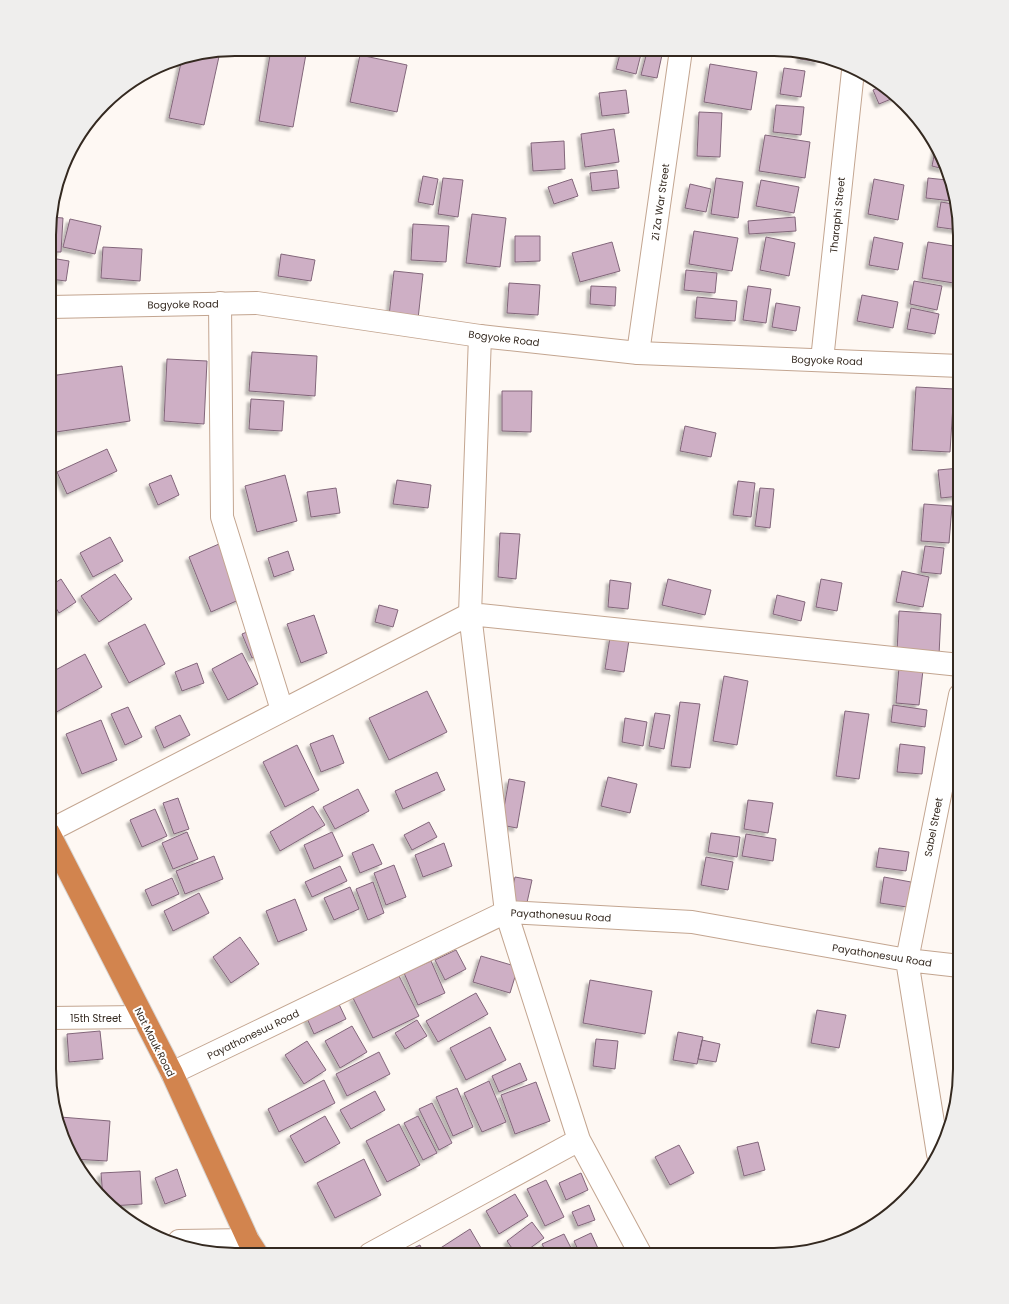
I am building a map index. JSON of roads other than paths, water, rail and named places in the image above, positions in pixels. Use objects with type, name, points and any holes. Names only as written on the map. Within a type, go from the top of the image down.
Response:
[{"type":"highway","name":"Nat Mauk Road","points":[[56,844],[142,1017],[172,1073],[252,1247]]},
{"type":"street","name":"Zi Za War Street","points":[[638,354],[681,56]]},
{"type":"street","name":"Tharaphi Street","points":[[822,360],[853,75]]},
{"type":"street","name":"Bogyoke Road","points":[[56,306],[257,303],[480,336],[638,354],[953,366]]},
{"type":"street","points":[[220,304],[222,517],[282,710]]},
{"type":"street","points":[[480,336],[470,614],[506,912],[579,1140],[637,1248]]},
{"type":"street","points":[[56,829],[282,710],[470,614],[953,664]]},
{"type":"street","name":"Sabel Street","points":[[907,960],[953,730]]},
{"type":"street","name":"Payathonesuu Road","points":[[172,1073],[506,912],[692,922],[907,960],[953,965]]},
{"type":"street","points":[[907,960],[936,1143]]},
{"type":"street","name":"15th Street","points":[[56,1018],[142,1017]]},
{"type":"street","points":[[381,1248],[579,1140]]},
{"type":"street","points":[[188,1242],[252,1247]]}]
